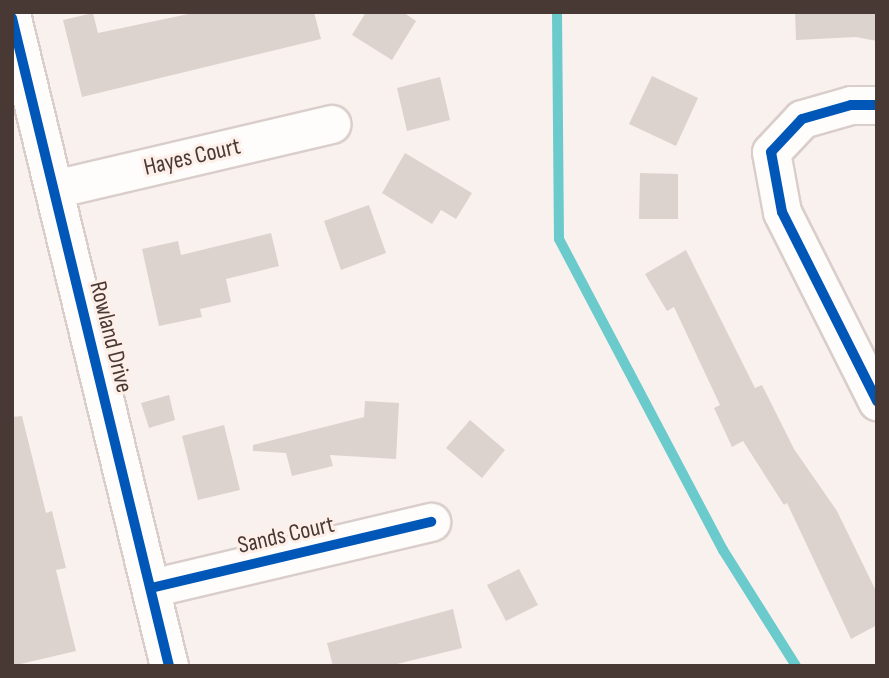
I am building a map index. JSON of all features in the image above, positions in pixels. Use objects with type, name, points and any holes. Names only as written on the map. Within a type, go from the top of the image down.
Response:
[{"type":"street","name":"Rowland Drive","points":[[12,18],[169,666]]},
{"type":"street","points":[[877,105],[851,105],[802,120],[771,152],[773,176],[782,212],[877,401]]},
{"type":"street","name":"Hayes Court","points":[[54,189],[331,124]]},
{"type":"street","name":"Sands Court","points":[[151,588],[431,523]]},
{"type":"building","points":[[198,12],[314,12],[321,39],[82,97],[63,20],[93,13],[98,33]]},
{"type":"building","points":[[366,12],[403,12],[416,21],[392,60],[352,35]]},
{"type":"building","points":[[795,12],[877,12],[877,41],[856,37],[796,40]]},
{"type":"building","points":[[652,76],[698,98],[676,146],[629,124]]},
{"type":"building","points":[[440,77],[450,120],[407,131],[397,88]]},
{"type":"building","points":[[405,153],[472,193],[456,219],[441,210],[432,224],[382,193]]},
{"type":"building","points":[[640,173],[678,174],[678,219],[639,219]]},
{"type":"building","points":[[369,205],[386,253],[341,270],[324,221]]},
{"type":"building","points":[[271,233],[279,266],[226,279],[231,302],[200,309],[202,317],[159,326],[142,249],[178,241],[181,255]]},
{"type":"building","points":[[686,250],[755,388],[762,385],[794,449],[837,511],[877,593],[877,625],[851,639],[787,503],[784,505],[743,441],[732,447],[714,408],[720,405],[674,307],[667,311],[645,274]]},
{"type":"building","points":[[169,395],[175,420],[149,428],[141,403]]},
{"type":"building","points":[[365,401],[399,403],[396,459],[330,455],[333,466],[292,476],[286,453],[253,451],[253,445],[364,417]]},
{"type":"building","points":[[22,416],[46,513],[52,511],[66,568],[56,570],[76,651],[12,666],[12,417]]},
{"type":"building","points":[[470,420],[505,450],[482,478],[446,448]]},
{"type":"building","points":[[224,425],[240,490],[198,500],[182,436]]},
{"type":"building","points":[[519,569],[538,605],[506,621],[487,585]]},
{"type":"building","points":[[453,609],[462,648],[389,666],[333,666],[327,643]]},
{"type":"waterway","points":[[557,12],[559,239],[723,550],[796,666]]},
{"type":"cycle path","points":[[12,18],[169,666]]},
{"type":"cycle path","points":[[877,105],[851,105],[802,119],[771,152],[782,212],[877,401]]},
{"type":"cycle path","points":[[151,588],[431,522]]}]
